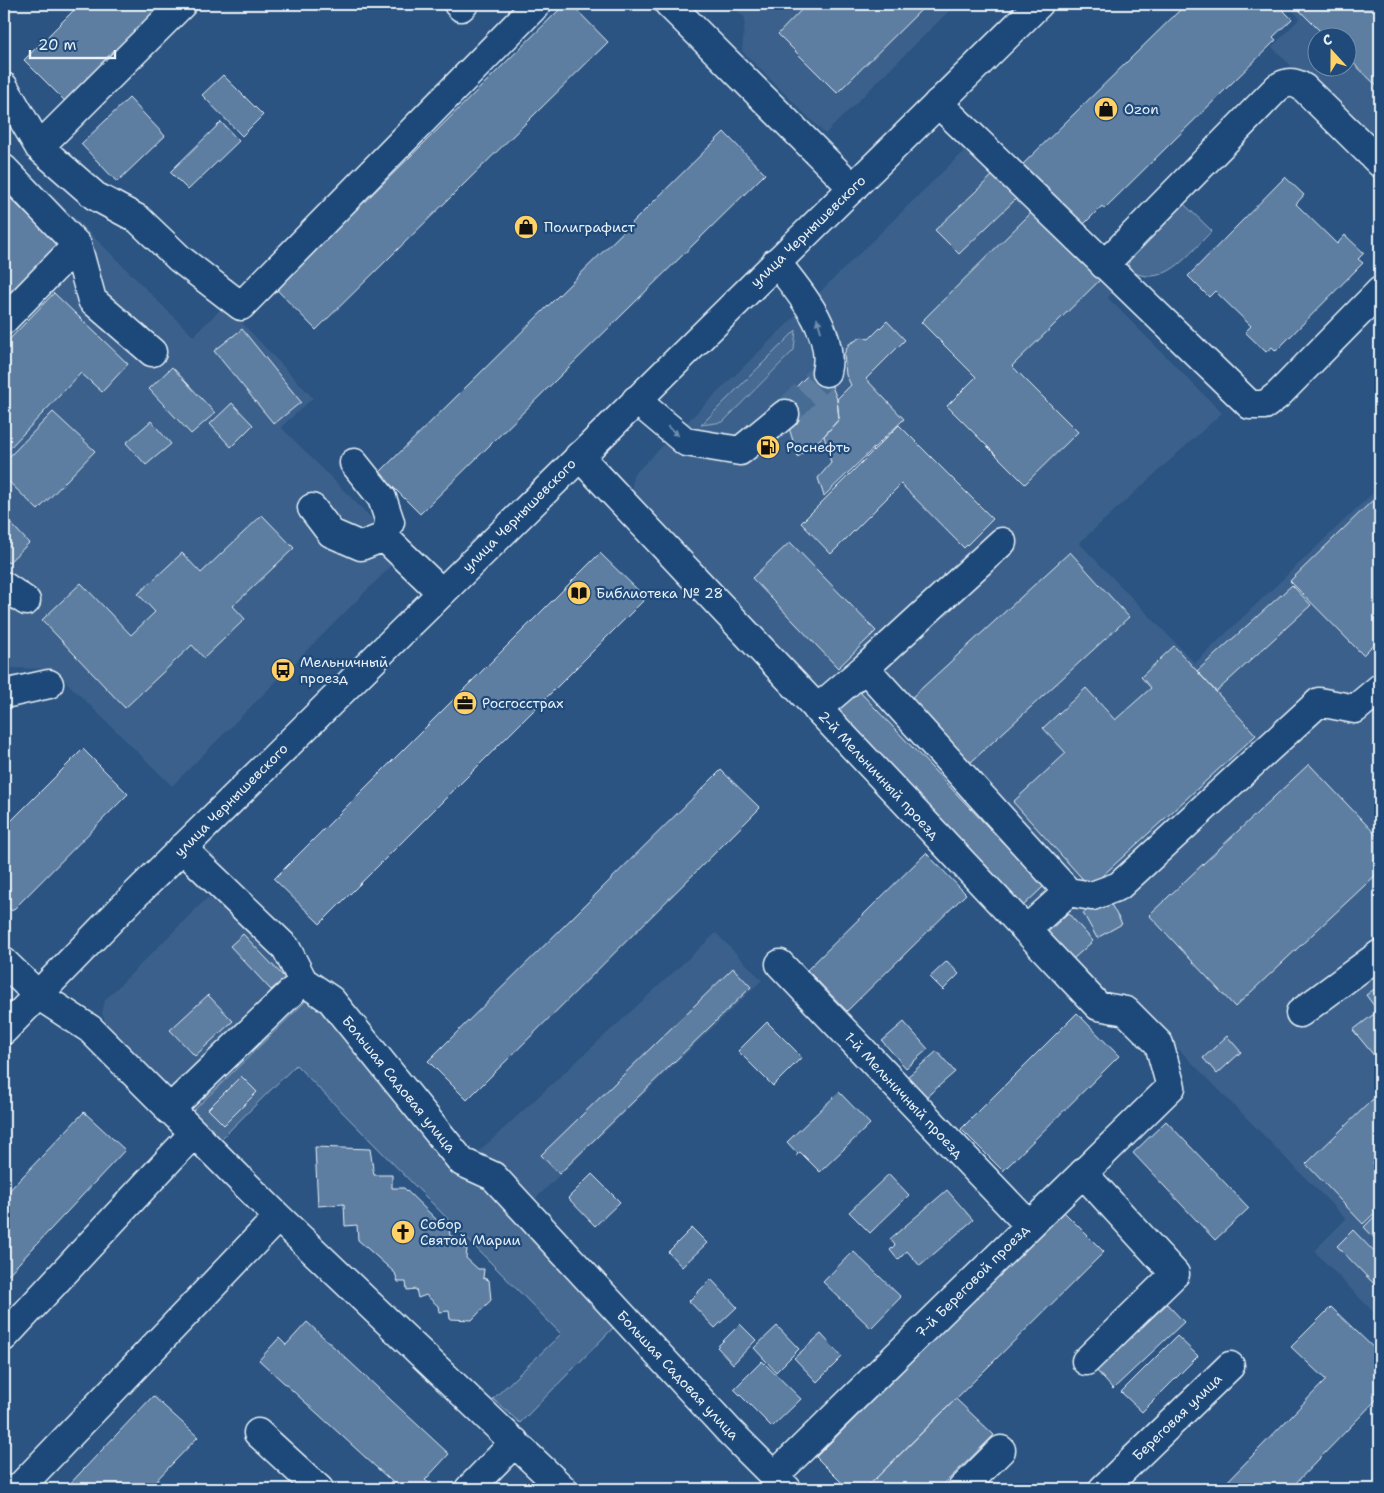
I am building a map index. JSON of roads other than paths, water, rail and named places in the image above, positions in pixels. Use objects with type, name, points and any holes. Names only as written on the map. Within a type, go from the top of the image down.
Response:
[{"type":"street","points":[[39,147],[182,4]]},
{"type":"street","points":[[458,4],[462,7],[464,4]]},
{"type":"street","points":[[4,87],[39,147],[95,196],[138,219],[180,258],[241,306],[537,4]]},
{"type":"street","points":[[669,4],[853,188]]},
{"type":"street","name":"улица Чернышевского","points":[[4,1030],[182,848],[1039,4]]},
{"type":"street","points":[[1104,265],[1277,88],[1286,82],[1296,82],[1304,88],[1380,163]]},
{"type":"street","points":[[938,103],[1250,405],[1265,405],[1278,394],[1380,291]]},
{"type":"street","points":[[4,169],[77,245],[92,300],[152,352]]},
{"type":"street","points":[[4,320],[77,245]]},
{"type":"street","points":[[776,262],[814,311],[830,360],[826,372]]},
{"type":"street","points":[[636,400],[686,442],[740,451],[785,414]]},
{"type":"street","name":"2-й Мельничный проезд","points":[[579,456],[1098,1006],[1126,1011],[1159,1044],[1171,1087]]},
{"type":"street","points":[[312,508],[330,533],[361,546],[384,537],[390,522],[382,498],[354,463]]},
{"type":"street","points":[[384,537],[441,592]]},
{"type":"street","points":[[817,708],[865,668],[1002,542]]},
{"type":"street","points":[[4,586],[26,601]]},
{"type":"street","points":[[865,668],[1068,892],[1092,896],[1119,886],[1319,702],[1355,709],[1380,688]]},
{"type":"street","points":[[4,694],[49,684]]},
{"type":"street","points":[[169,1110],[303,982],[286,948],[182,848]]},
{"type":"street","points":[[1026,930],[1068,892]]},
{"type":"street","points":[[1300,1013],[1380,954]]},
{"type":"street","points":[[4,962],[38,995],[90,1029],[278,1217],[563,1489]]},
{"type":"street","name":"1-й Мельничный проезд","points":[[780,964],[1029,1225]]},
{"type":"street","name":"Большая Садовая улица","points":[[303,982],[331,1000],[462,1162],[493,1176],[730,1432],[781,1483]]},
{"type":"street","name":"7-й Береговой проезд","points":[[781,1483],[1029,1225],[1171,1087]]},
{"type":"street","points":[[4,1337],[193,1134]]},
{"type":"street","points":[[1083,1173],[1175,1274],[1086,1361]]},
{"type":"street","points":[[18,1489],[278,1217]]},
{"type":"street","name":"Береговая улица","points":[[1103,1489],[1230,1366]]},
{"type":"street","points":[[258,1433],[319,1489]]},
{"type":"street","points":[[469,1489],[515,1442]]},
{"type":"street","points":[[962,1489],[1001,1450]]},
{"type":"tunnel","points":[[785,414],[826,372]]},
{"type":"place","name":"Ozon","points":[[1106,109]]},
{"type":"place","name":"Полиграфист","points":[[526,227]]},
{"type":"place","name":"Роснефть","points":[[768,447]]},
{"type":"place","name":"Библиотека № 28","points":[[579,593]]},
{"type":"place","name":"Мельничный проезд","points":[[283,670]]},
{"type":"place","name":"Росгосстрах","points":[[465,703]]},
{"type":"place","name":"Собор Святой Марии","points":[[403,1232]]}]
